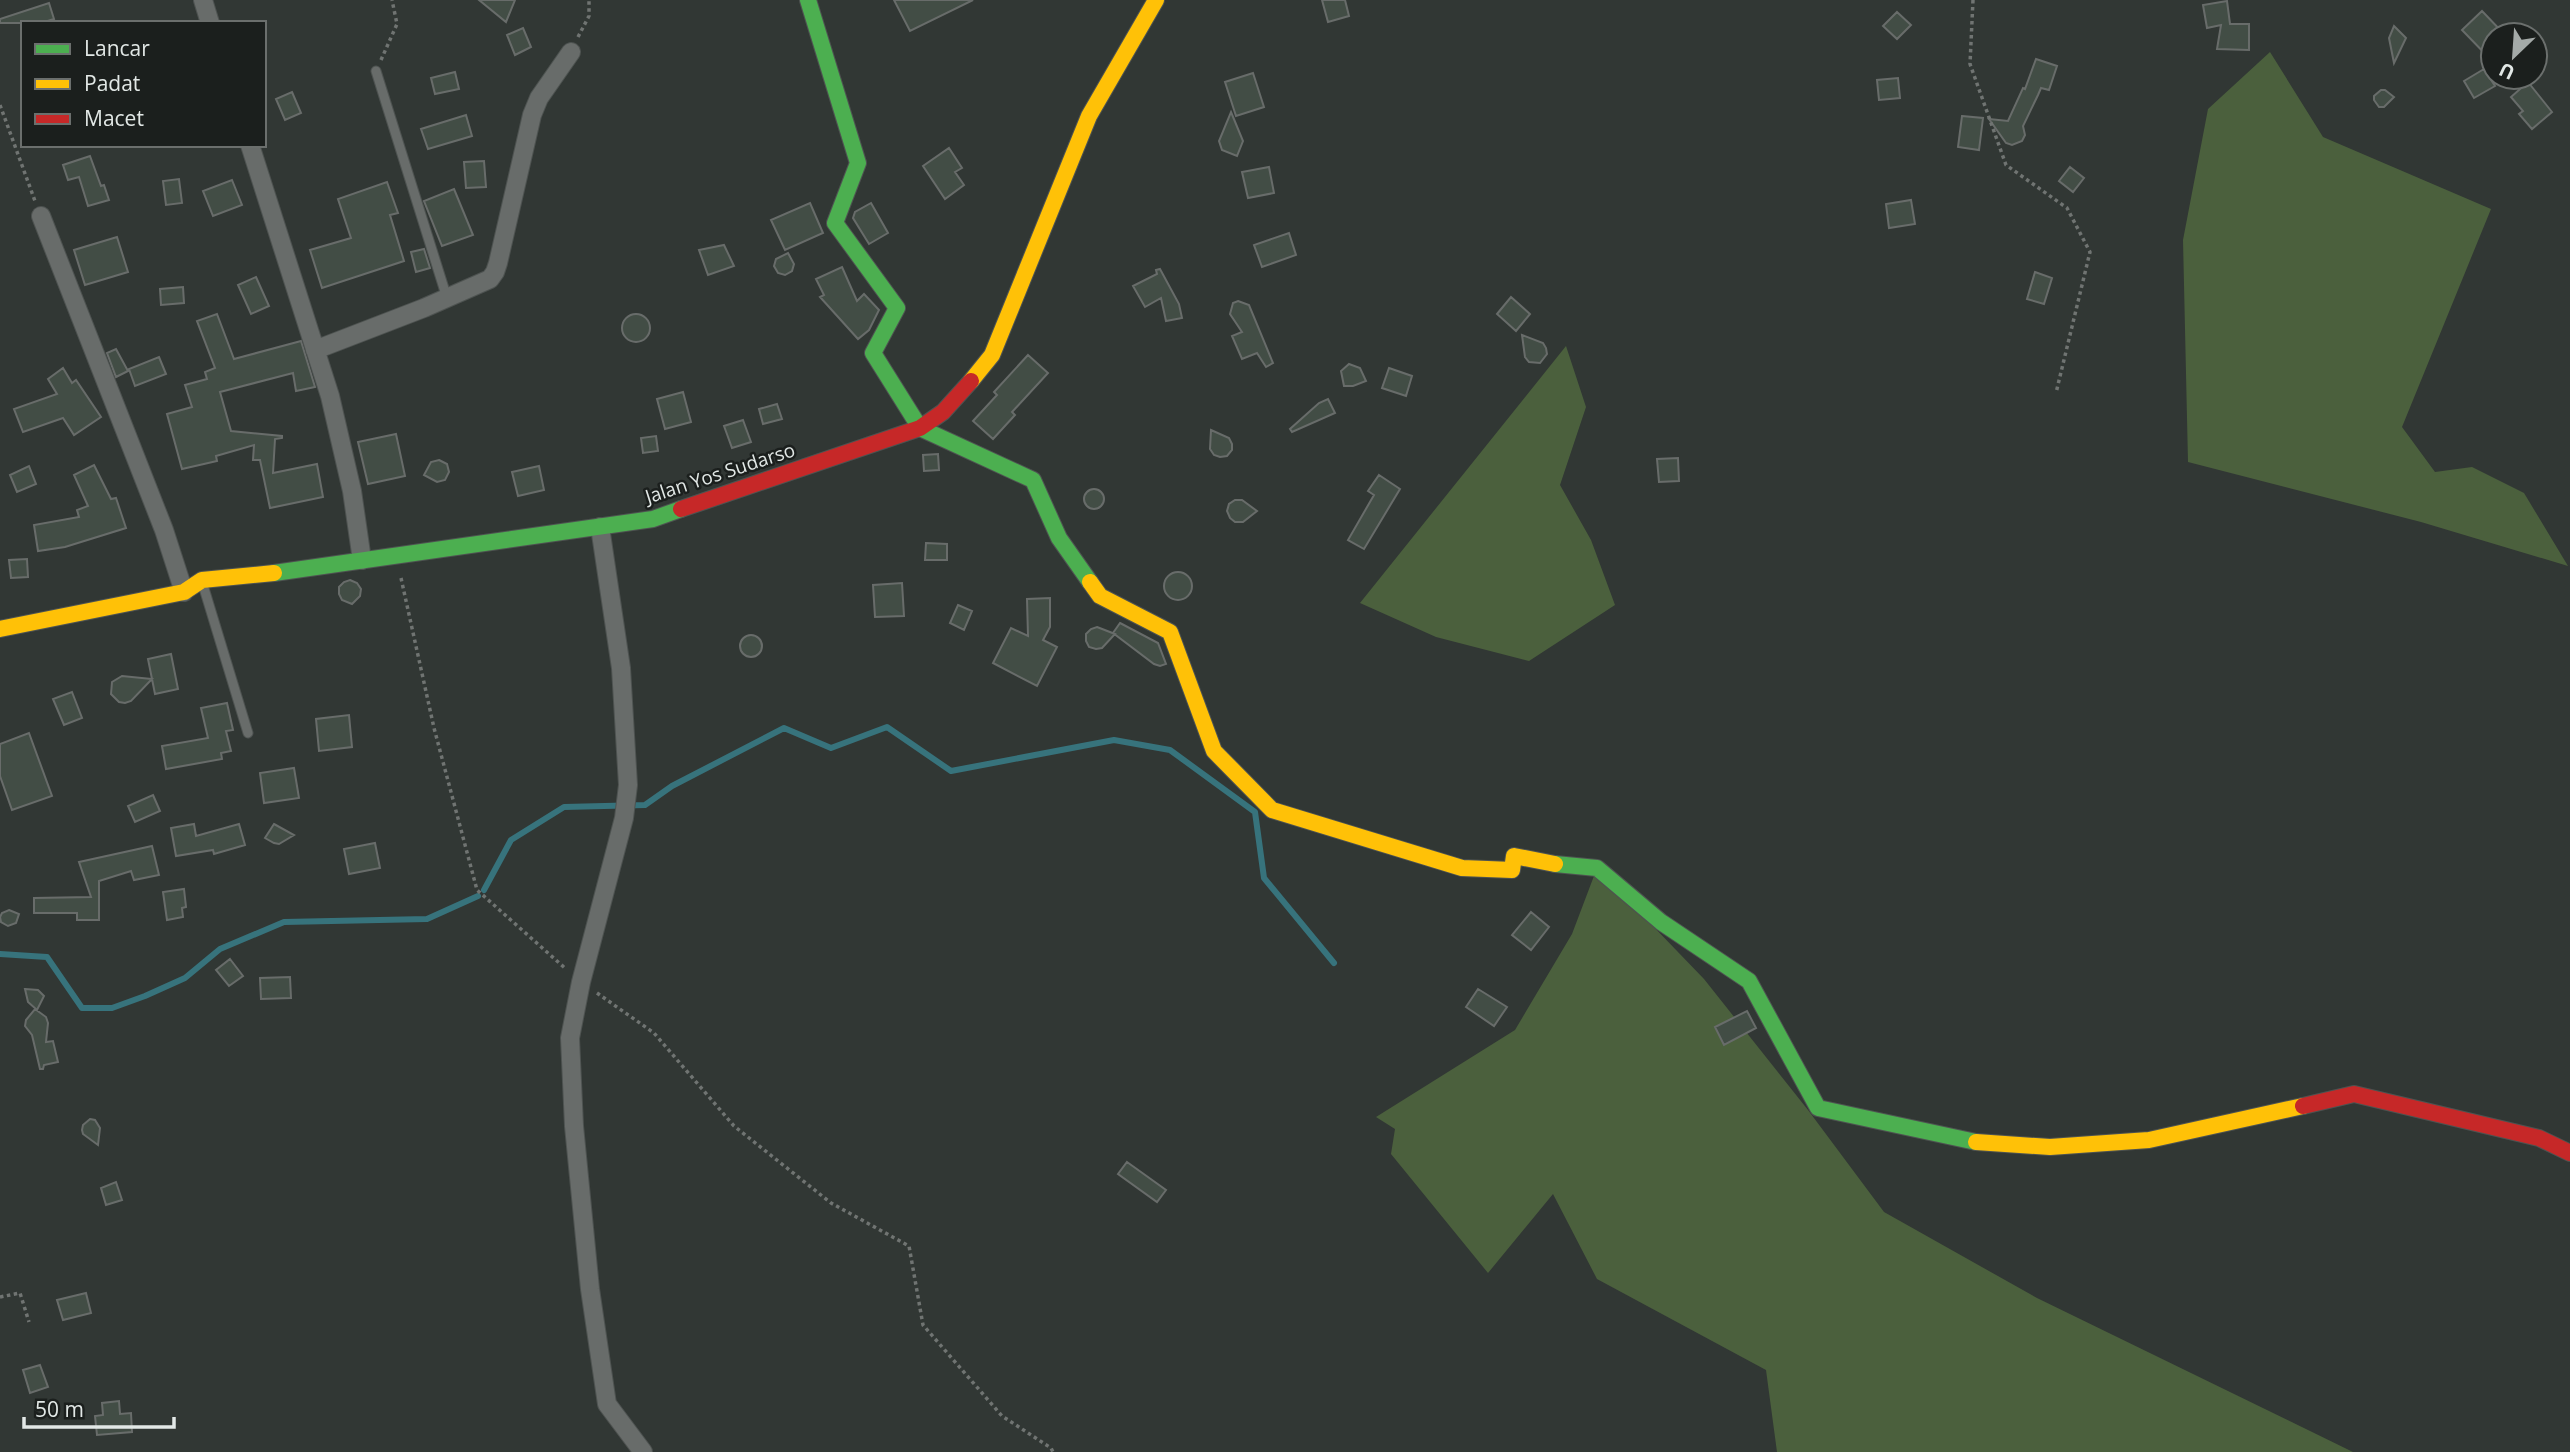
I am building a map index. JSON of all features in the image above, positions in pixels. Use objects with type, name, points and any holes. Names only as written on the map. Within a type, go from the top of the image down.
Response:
[{"type":"street","points":[[202,0],[209,21]]},
{"type":"street","points":[[808,0],[858,163],[835,223],[897,308],[873,353],[920,428],[1033,480],[1059,538],[1100,596],[1170,632],[1214,751],[1272,810],[1462,868],[1512,870],[1514,856],[1556,864],[1597,867],[1661,922],[1749,981],[1818,1108],[1965,1141],[2050,1147],[2149,1140],[2354,1094],[2539,1138],[2570,1153]]},
{"type":"street","name":"Jalan Yos Sudarso","points":[[0,628],[184,592],[202,580],[293,571],[653,519],[920,428],[957,398],[992,355],[1089,116],[1156,0]]},
{"type":"street","points":[[315,351],[490,279],[495,272],[532,116],[539,98],[572,52]]},
{"type":"street","points":[[251,147],[330,396],[352,491],[362,561]]},
{"type":"street","points":[[41,216],[164,530],[184,592]]},
{"type":"street","points":[[600,527],[621,668],[626,808],[581,982],[570,1038],[590,1290],[607,1404],[643,1452]]},
{"type":"lane","points":[[376,71],[447,298]]},
{"type":"lane","points":[[202,580],[248,733]]},
{"type":"path","points":[[376,71],[397,24],[393,0]]},
{"type":"path","points":[[572,52],[589,16],[589,0]]},
{"type":"path","points":[[1973,0],[1970,64],[2006,165],[2067,208],[2090,252],[2056,393]]},
{"type":"path","points":[[0,105],[41,216]]},
{"type":"path","points":[[396,555],[434,728],[477,890],[581,982],[654,1033],[734,1126],[831,1203],[909,1246],[923,1325],[1002,1416],[1051,1447],[1053,1452]]},
{"type":"path","points":[[0,1297],[20,1293],[29,1322]]},
{"type":"green space","points":[[2270,52],[2323,137],[2491,209],[2402,427],[2435,472],[2472,467],[2524,493],[2568,566],[2421,522],[2188,462],[2183,240],[2208,109]]},
{"type":"green space","points":[[1566,346],[1586,407],[1560,485],[1591,540],[1615,605],[1529,661],[1436,637],[1360,603]]},
{"type":"green space","points":[[1597,868],[1704,979],[1808,1110],[1884,1212],[2037,1298],[2353,1452],[1777,1452],[1766,1370],[1597,1279],[1553,1194],[1488,1273],[1391,1154],[1395,1129],[1376,1117],[1515,1030],[1572,934]]},
{"type":"building","points":[[479,0],[515,0],[506,22]]},
{"type":"building","points":[[894,0],[973,0],[910,31]]},
{"type":"building","points":[[1322,0],[1345,0],[1349,16],[1328,22]]},
{"type":"building","points":[[2227,1],[2230,24],[2249,24],[2249,50],[2217,49],[2221,25],[2207,28],[2203,5]]},
{"type":"building","points":[[49,3],[54,19],[0,23],[0,19]]},
{"type":"building","points":[[2482,11],[2492,21],[2479,21],[2479,48],[2462,30]]},
{"type":"building","points":[[1897,12],[1911,25],[1897,39],[1883,26]]},
{"type":"building","points":[[2394,26],[2406,38],[2394,63],[2389,38]]},
{"type":"building","points":[[523,28],[531,47],[515,55],[507,35]]},
{"type":"building","points":[[2036,59],[2057,66],[2049,90],[2041,88],[2023,126],[2025,135],[2022,141],[2012,145],[2006,143],[1989,119],[2008,121],[2023,88],[2025,89]]},
{"type":"building","points":[[455,72],[459,89],[435,94],[431,78]]},
{"type":"building","points":[[2479,72],[2479,91],[2486,91],[2474,98],[2464,81]]},
{"type":"building","points":[[1253,73],[1264,107],[1236,116],[1225,82]]},
{"type":"building","points":[[1898,78],[1900,98],[1879,100],[1877,80]]},
{"type":"building","points":[[2381,90],[2394,97],[2384,107],[2379,107],[2374,100],[2374,96]]},
{"type":"building","points":[[2518,91],[2535,91],[2552,112],[2532,129],[2519,114],[2523,111],[2511,97]]},
{"type":"building","points":[[292,92],[301,113],[285,120],[276,99]]},
{"type":"building","points":[[1231,112],[1243,141],[1237,156],[1222,150],[1219,141]]},
{"type":"building","points":[[466,115],[472,136],[428,149],[421,129]]},
{"type":"building","points":[[1962,116],[1983,118],[1979,150],[1958,147]]},
{"type":"building","points":[[949,148],[962,168],[955,172],[964,185],[945,199],[923,166]]},
{"type":"building","points":[[90,156],[109,200],[88,206],[79,177],[68,180],[63,165]]},
{"type":"building","points":[[484,161],[486,187],[466,188],[464,162]]},
{"type":"building","points":[[1269,167],[1274,193],[1248,198],[1242,172]]},
{"type":"building","points":[[2070,167],[2084,178],[2073,192],[2059,181]]},
{"type":"building","points":[[179,179],[182,203],[166,205],[163,181]]},
{"type":"building","points":[[232,180],[242,205],[213,216],[203,191]]},
{"type":"building","points":[[387,182],[398,213],[390,215],[404,261],[322,288],[310,250],[351,238],[338,199]]},
{"type":"building","points":[[454,189],[473,235],[442,246],[424,201]]},
{"type":"building","points":[[1911,200],[1915,224],[1889,228],[1886,204]]},
{"type":"building","points":[[810,203],[823,233],[785,250],[771,220]]},
{"type":"building","points":[[871,203],[888,233],[869,244],[853,218],[855,212]]},
{"type":"building","points":[[1289,233],[1296,255],[1262,267],[1254,245]]},
{"type":"building","points":[[117,237],[128,272],[85,285],[74,250]]},
{"type":"building","points":[[724,245],[734,266],[708,275],[699,250]]},
{"type":"building","points":[[424,249],[430,268],[416,272],[411,252]]},
{"type":"building","points":[[788,253],[794,264],[792,271],[785,275],[778,273],[774,266],[776,259]]},
{"type":"building","points":[[842,267],[857,301],[864,294],[879,310],[869,330],[858,339],[820,297],[824,295],[816,279]]},
{"type":"building","points":[[1160,269],[1179,304],[1182,318],[1166,321],[1161,298],[1145,307],[1133,286],[1157,274],[1156,270]]},
{"type":"building","points":[[2035,272],[2052,278],[2044,304],[2027,299]]},
{"type":"building","points":[[256,277],[269,306],[251,314],[238,285]]},
{"type":"building","points":[[183,287],[184,303],[161,305],[160,289]]},
{"type":"building","points":[[1511,297],[1530,314],[1516,331],[1497,314]]},
{"type":"building","points":[[1238,301],[1249,305],[1273,363],[1266,367],[1257,353],[1242,359],[1232,336],[1242,332],[1230,314],[1233,303]]},
{"type":"building","points":[[217,314],[234,359],[301,341],[315,387],[296,391],[293,373],[220,392],[231,431],[282,436],[275,439],[273,473],[317,464],[323,497],[270,508],[260,460],[253,460],[254,445],[216,456],[217,461],[182,469],[167,414],[192,407],[185,385],[207,379],[205,372],[215,368],[197,321]]},
{"type":"building","points":[[636,314],[646,318],[650,328],[646,338],[636,342],[626,338],[622,328],[626,318]]},
{"type":"building","points":[[1522,335],[1543,343],[1547,354],[1540,363],[1529,362],[1525,357]]},
{"type":"building","points":[[116,349],[128,371],[116,377],[107,353]]},
{"type":"building","points":[[1028,355],[1048,373],[1012,412],[1015,415],[993,439],[973,421],[997,395],[994,392]]},
{"type":"building","points":[[159,357],[166,374],[135,386],[129,369]]},
{"type":"building","points":[[1349,364],[1360,368],[1366,381],[1344,386],[1341,371]]},
{"type":"building","points":[[63,368],[72,383],[76,380],[101,417],[74,435],[63,418],[23,432],[14,409],[57,394],[48,379]]},
{"type":"building","points":[[1389,368],[1412,376],[1406,396],[1382,388]]},
{"type":"building","points":[[683,392],[691,422],[665,429],[657,399]]},
{"type":"building","points":[[1328,399],[1335,413],[1292,432],[1290,429],[1319,403]]},
{"type":"building","points":[[777,404],[782,419],[763,424],[759,409]]},
{"type":"building","points":[[743,420],[751,442],[732,448],[724,426]]},
{"type":"building","points":[[1211,430],[1229,438],[1232,450],[1227,456],[1214,455],[1210,449]]},
{"type":"building","points":[[396,434],[405,476],[368,484],[358,442]]},
{"type":"building","points":[[656,436],[658,451],[643,453],[641,438]]},
{"type":"building","points":[[938,454],[939,470],[924,471],[923,455]]},
{"type":"building","points":[[1678,458],[1679,481],[1659,482],[1657,459]]},
{"type":"building","points":[[439,460],[447,464],[449,472],[445,480],[437,482],[424,475],[431,462]]},
{"type":"building","points":[[94,465],[111,499],[116,498],[126,528],[65,547],[38,551],[34,525],[79,517],[77,510],[88,506],[74,475]]},
{"type":"building","points":[[29,466],[36,484],[17,492],[10,475]]},
{"type":"building","points":[[539,466],[544,490],[518,496],[512,472]]},
{"type":"building","points":[[1379,475],[1400,489],[1364,549],[1348,540],[1374,495],[1368,491]]},
{"type":"building","points":[[1090,489],[1098,489],[1104,499],[1098,509],[1090,509],[1084,503],[1084,495]]},
{"type":"building","points":[[1242,500],[1257,511],[1243,522],[1235,522],[1227,511],[1229,504]]},
{"type":"building","points":[[926,543],[947,544],[947,560],[925,560]]},
{"type":"building","points":[[27,559],[28,577],[11,578],[9,560]]},
{"type":"building","points":[[1178,572],[1188,576],[1192,586],[1188,596],[1178,600],[1168,596],[1164,586],[1168,576]]},
{"type":"building","points":[[350,580],[357,583],[361,589],[360,596],[352,604],[342,600],[339,594],[339,587]]},
{"type":"building","points":[[902,583],[904,616],[875,617],[873,585]]},
{"type":"building","points":[[1050,598],[1050,627],[1043,640],[1057,647],[1037,686],[993,663],[1011,628],[1028,636],[1027,599]]},
{"type":"building","points":[[958,605],[972,611],[964,630],[950,623]]},
{"type":"building","points":[[1120,623],[1158,643],[1166,664],[1154,664],[1113,633]]},
{"type":"building","points":[[1097,627],[1115,634],[1102,648],[1096,649],[1089,647],[1086,634]]},
{"type":"building","points":[[747,635],[755,635],[762,642],[762,650],[755,657],[747,657],[740,650],[740,642]]},
{"type":"building","points":[[171,654],[178,689],[155,694],[148,659]]},
{"type":"building","points":[[122,676],[152,679],[131,701],[125,703],[119,702],[111,694],[112,682]]},
{"type":"building","points":[[72,692],[82,718],[64,725],[53,699]]},
{"type":"building","points":[[227,703],[233,730],[226,731],[231,751],[221,753],[222,759],[166,769],[162,746],[208,738],[201,708]]},
{"type":"building","points":[[349,715],[352,747],[319,751],[316,719]]},
{"type":"building","points":[[29,733],[52,796],[12,810],[0,776],[0,744]]},
{"type":"building","points":[[294,768],[299,798],[264,803],[260,773]]},
{"type":"building","points":[[153,795],[160,811],[135,822],[128,806]]},
{"type":"building","points":[[194,824],[196,836],[239,824],[245,845],[214,854],[213,850],[176,856],[171,828]]},
{"type":"building","points":[[274,824],[294,835],[279,844],[274,843],[265,838]]},
{"type":"building","points":[[375,843],[380,868],[349,874],[344,849]]},
{"type":"building","points":[[152,846],[159,875],[134,880],[131,871],[99,881],[99,920],[77,920],[77,913],[34,913],[34,898],[91,897],[79,862]]},
{"type":"building","points":[[184,889],[186,907],[182,908],[183,917],[167,920],[163,892]]},
{"type":"building","points":[[9,910],[19,914],[16,923],[8,926],[1,922],[0,917]]},
{"type":"building","points":[[1531,912],[1549,927],[1531,950],[1512,935]]},
{"type":"building","points":[[230,959],[243,976],[229,986],[216,970]]},
{"type":"building","points":[[290,977],[291,998],[261,999],[260,978]]},
{"type":"building","points":[[25,989],[38,990],[44,996],[37,1010],[28,1002]]},
{"type":"building","points":[[1478,989],[1507,1007],[1494,1026],[1466,1007]]},
{"type":"building","points":[[35,1009],[46,1017],[46,1042],[53,1041],[58,1062],[44,1065],[43,1069],[40,1069],[32,1035],[25,1026],[26,1020]]},
{"type":"building","points":[[1747,1011],[1756,1028],[1724,1045],[1715,1027]]},
{"type":"building","points":[[90,1119],[95,1120],[100,1128],[98,1145],[83,1134],[83,1125]]},
{"type":"building","points":[[1127,1162],[1166,1190],[1157,1202],[1118,1174]]},
{"type":"building","points":[[116,1182],[122,1200],[106,1205],[101,1188]]},
{"type":"building","points":[[86,1293],[91,1313],[63,1320],[57,1300]]},
{"type":"building","points":[[40,1365],[48,1387],[30,1393],[23,1370]]},
{"type":"building","points":[[119,1401],[120,1414],[131,1413],[132,1432],[97,1435],[95,1416],[103,1415],[102,1403]]},
{"type":"waterway","points":[[484,890],[511,840],[564,807],[645,805],[672,786],[784,728],[831,748],[887,727],[951,771],[1114,740],[1170,750],[1255,812],[1264,878],[1334,963]]},
{"type":"waterway","points":[[0,954],[47,957],[82,1008],[112,1008],[185,978],[220,949],[284,922],[427,919],[478,896]]},
{"type":"traffic: fast","points":[[808,0],[858,163],[835,223],[897,308],[873,353],[920,428],[1033,480],[1059,538],[1090,582]]},
{"type":"traffic: fast","points":[[274,573],[653,519],[681,509]]},
{"type":"traffic: fast","points":[[1555,864],[1597,868],[1661,922],[1749,981],[1818,1108],[1976,1142]]},
{"type":"traffic: slow","points":[[971,381],[992,355],[1089,116],[1156,0]]},
{"type":"traffic: slow","points":[[0,629],[184,592],[202,580],[274,573]]},
{"type":"traffic: slow","points":[[1090,582],[1100,596],[1170,632],[1214,751],[1272,810],[1462,868],[1512,870],[1514,856],[1555,864]]},
{"type":"traffic: slow","points":[[1976,1142],[2050,1147],[2149,1140],[2303,1106]]},
{"type":"traffic: jam","points":[[681,509],[920,428],[943,412],[971,381]]},
{"type":"traffic: jam","points":[[2303,1106],[2354,1094],[2539,1138],[2570,1153]]}]
